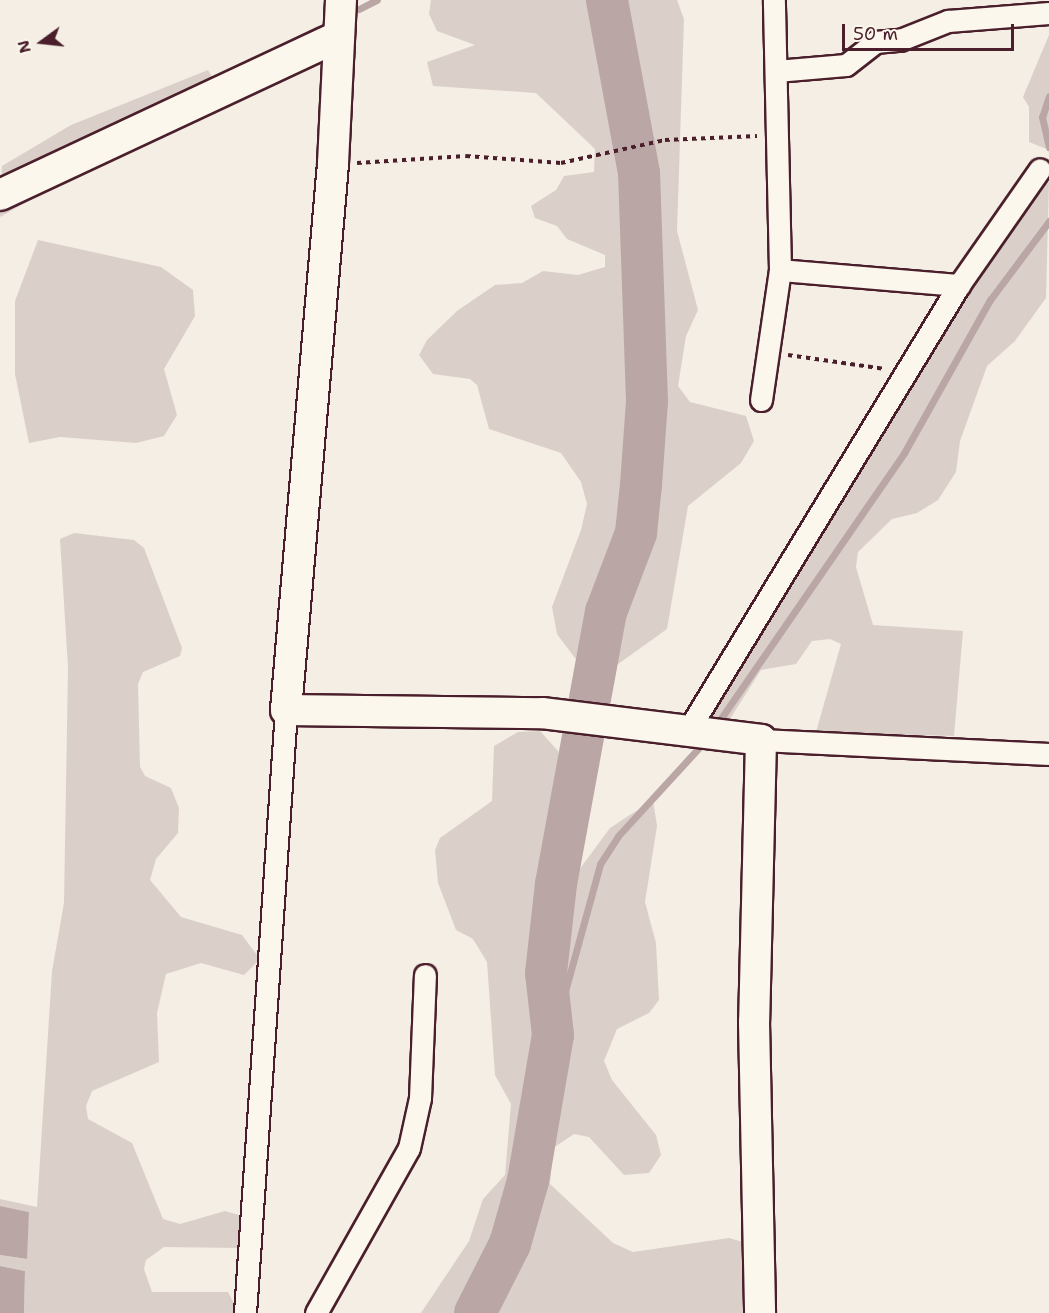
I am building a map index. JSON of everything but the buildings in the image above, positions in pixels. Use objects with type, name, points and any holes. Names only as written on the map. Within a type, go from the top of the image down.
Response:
[{"type":"street","points":[[245,1313],[286,710],[333,164],[341,0]]},
{"type":"street","points":[[761,400],[780,270],[774,0]]},
{"type":"street","points":[[776,71],[846,65],[875,42],[900,40],[948,21],[1049,13]]},
{"type":"street","points":[[0,195],[338,37]]},
{"type":"street","points":[[704,734],[905,373],[959,285],[1040,169]]},
{"type":"street","points":[[780,270],[959,285]]},
{"type":"street","points":[[286,710],[542,713],[761,740],[1049,754]]},
{"type":"street","points":[[760,1313],[754,1022],[761,740]]},
{"type":"street","points":[[316,1313],[409,1149],[420,1098],[425,975]]},
{"type":"path","points":[[333,164],[466,156],[561,163],[624,153],[665,140],[777,136]]},
{"type":"path","points":[[767,352],[905,373]]},
{"type":"shaded area","points":[[431,0],[677,0],[684,19],[677,231],[698,310],[686,336],[678,386],[690,402],[746,416],[754,441],[741,463],[688,506],[667,629],[614,667],[596,698],[583,696],[581,666],[557,634],[552,607],[581,530],[587,504],[581,482],[561,453],[489,429],[477,385],[470,379],[433,374],[419,355],[427,340],[457,311],[495,285],[522,283],[543,271],[578,275],[605,267],[605,255],[567,239],[557,226],[535,218],[531,206],[556,190],[564,176],[594,172],[595,149],[536,93],[433,86],[427,62],[475,45],[437,31],[429,14]]},
{"type":"shaded area","points":[[1049,35],[1049,150],[1029,142],[1029,107],[1023,97]]},
{"type":"shaded area","points":[[208,70],[221,92],[0,217],[2,166],[71,125]]},
{"type":"shaded area","points":[[1049,182],[1046,298],[1015,341],[987,366],[960,441],[956,472],[938,500],[917,513],[892,519],[858,552],[856,567],[873,625],[963,631],[954,736],[816,732],[841,644],[830,639],[812,641],[796,664],[761,670],[728,722],[704,716],[898,390],[1042,184]]},
{"type":"shaded area","points":[[38,240],[161,267],[193,290],[195,316],[164,369],[177,415],[164,436],[136,443],[60,437],[29,443],[15,374],[15,301]]},
{"type":"shaded area","points":[[74,533],[134,540],[144,548],[182,648],[180,656],[143,672],[138,684],[140,767],[145,776],[171,788],[179,808],[178,833],[156,859],[150,880],[181,917],[242,935],[260,959],[244,975],[201,963],[166,974],[157,1013],[159,1062],[92,1091],[86,1106],[88,1119],[132,1143],[163,1219],[180,1224],[225,1211],[242,1216],[239,1248],[164,1247],[146,1260],[144,1269],[152,1292],[228,1292],[239,1313],[24,1313],[25,1271],[0,1266],[0,1255],[26,1259],[29,1212],[0,1206],[0,1199],[37,1207],[52,971],[64,903],[68,667],[60,539]]},
{"type":"shaded area","points":[[540,731],[558,751],[567,781],[559,828],[565,870],[579,870],[610,828],[653,800],[657,826],[645,902],[656,943],[659,1000],[649,1013],[617,1029],[604,1061],[612,1080],[656,1135],[661,1155],[649,1173],[624,1175],[589,1137],[574,1134],[553,1148],[550,1184],[613,1243],[633,1252],[729,1238],[743,1242],[750,1253],[749,1313],[421,1313],[469,1241],[483,1199],[505,1175],[511,1104],[495,1075],[487,962],[473,939],[456,930],[438,883],[435,850],[440,838],[492,801],[494,746],[518,732]]},
{"type":"shaded area","points":[[0,1206],[29,1212],[27,1259],[0,1255]]},
{"type":"shaded area","points":[[0,1266],[25,1271],[24,1313],[0,1313]]},
{"type":"waterway","points":[[359,9],[377,0]]},
{"type":"waterway","points":[[475,1313],[510,1244],[528,1181],[553,1035],[546,973],[556,884],[606,612],[636,533],[641,485],[647,401],[639,173],[607,0]]},
{"type":"waterway","points":[[294,41],[319,29]]},
{"type":"waterway","points":[[1049,96],[1042,117],[1049,147]]},
{"type":"waterway","points":[[715,727],[904,453],[990,300],[1049,221]]},
{"type":"waterway","points":[[553,1035],[600,864],[618,836],[705,741]]}]
